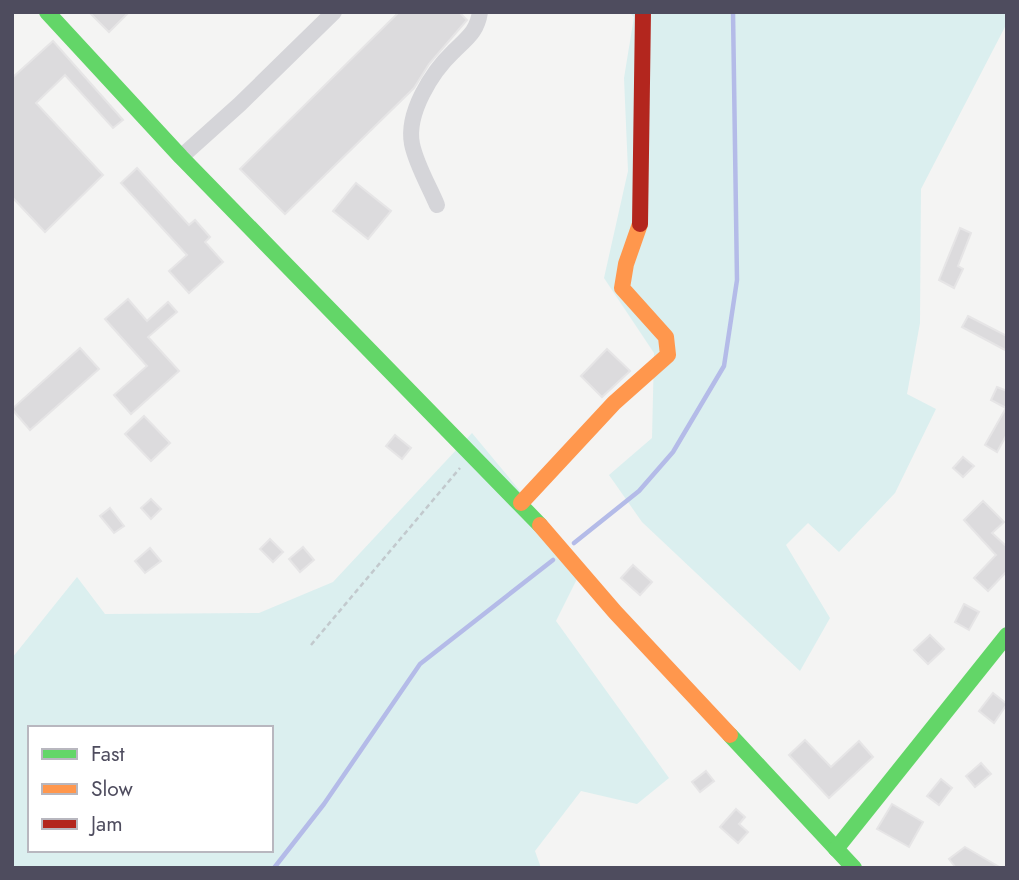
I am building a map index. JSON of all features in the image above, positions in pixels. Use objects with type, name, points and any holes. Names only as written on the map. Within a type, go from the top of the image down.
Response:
[{"type":"street","points":[[47,12],[181,157],[471,456],[521,503],[615,612],[854,868]]},
{"type":"street","points":[[181,157],[334,12]]},
{"type":"street","points":[[437,205],[411,142],[417,109],[420,98],[440,66],[471,37],[480,12]]},
{"type":"street","points":[[521,503],[614,403],[668,355],[666,337],[629,299],[622,288],[626,264],[640,224],[643,12]]},
{"type":"street","points":[[836,849],[1000,654],[1007,635]]},
{"type":"path","points":[[311,645],[471,456]]},
{"type":"shaded area","points":[[629,12],[1007,12],[1007,23],[921,189],[920,323],[907,394],[936,409],[895,493],[839,552],[808,523],[786,545],[830,618],[800,671],[642,522],[609,475],[652,438],[654,353],[604,278],[628,171],[624,78],[634,17]]},
{"type":"shaded area","points":[[472,433],[583,567],[556,621],[669,778],[637,804],[581,791],[535,851],[541,868],[12,868],[12,658],[77,577],[105,614],[259,613],[333,582]]},
{"type":"building","points":[[89,12],[129,12],[109,32]]},
{"type":"building","points":[[399,12],[459,12],[467,20],[429,64],[414,88],[285,214],[240,169]]},
{"type":"building","points":[[53,41],[123,120],[113,128],[65,75],[36,103],[103,175],[45,232],[12,197],[12,78]]},
{"type":"building","points":[[137,168],[189,225],[195,220],[210,237],[205,242],[223,262],[189,293],[169,271],[187,255],[121,183]]},
{"type":"building","points":[[356,183],[391,211],[368,239],[333,211]]},
{"type":"building","points":[[960,228],[971,233],[958,266],[963,269],[954,288],[939,280]]},
{"type":"building","points":[[128,299],[147,321],[168,302],[177,312],[148,337],[179,371],[131,414],[114,395],[147,366],[105,319]]},
{"type":"building","points":[[968,316],[1007,336],[1007,351],[962,327]]},
{"type":"building","points":[[80,348],[99,369],[30,430],[12,409]]},
{"type":"building","points":[[607,349],[630,371],[602,397],[581,376]]},
{"type":"building","points":[[997,387],[1007,391],[1007,434],[997,452],[985,445],[1006,408],[991,400]]},
{"type":"building","points":[[144,416],[170,443],[151,461],[125,434]]},
{"type":"building","points":[[395,435],[411,448],[402,459],[386,446]]},
{"type":"building","points":[[963,457],[974,466],[963,477],[953,468]]},
{"type":"building","points":[[151,499],[161,509],[151,519],[141,508]]},
{"type":"building","points":[[983,501],[1004,522],[992,533],[1007,544],[1007,571],[988,591],[974,578],[996,555],[964,520]]},
{"type":"building","points":[[110,508],[124,526],[114,533],[100,516]]},
{"type":"building","points":[[270,539],[283,552],[273,562],[260,549]]},
{"type":"building","points":[[303,547],[314,560],[300,572],[289,559]]},
{"type":"building","points":[[150,548],[161,561],[145,573],[135,561]]},
{"type":"building","points":[[633,565],[652,582],[640,595],[621,578]]},
{"type":"building","points":[[964,604],[979,612],[969,630],[955,622]]},
{"type":"building","points":[[930,635],[944,649],[928,664],[914,650]]},
{"type":"building","points":[[993,693],[1007,704],[994,723],[979,711]]},
{"type":"building","points":[[805,740],[831,767],[859,741],[873,757],[829,798],[789,755]]},
{"type":"building","points":[[981,763],[991,774],[975,787],[966,776]]},
{"type":"building","points":[[706,771],[714,781],[700,792],[692,782]]},
{"type":"building","points":[[941,779],[952,788],[939,805],[927,796]]},
{"type":"building","points":[[892,804],[923,822],[909,847],[877,829]]},
{"type":"building","points":[[736,809],[745,817],[739,824],[748,832],[738,843],[720,827]]},
{"type":"building","points":[[965,847],[1001,868],[956,868],[949,859]]},
{"type":"waterway","points":[[574,543],[639,491],[673,452],[724,366],[737,280],[733,12]]},
{"type":"waterway","points":[[274,868],[324,804],[420,664],[553,560]]},
{"type":"traffic: fast","points":[[47,12],[181,157],[540,525]]},
{"type":"traffic: fast","points":[[836,849],[1007,635]]},
{"type":"traffic: fast","points":[[730,735],[854,868]]},
{"type":"traffic: slow","points":[[521,503],[614,403],[668,355],[666,337],[622,288],[626,264],[640,224]]},
{"type":"traffic: slow","points":[[540,525],[615,612],[730,735]]},
{"type":"traffic: jam","points":[[640,224],[643,12]]}]
